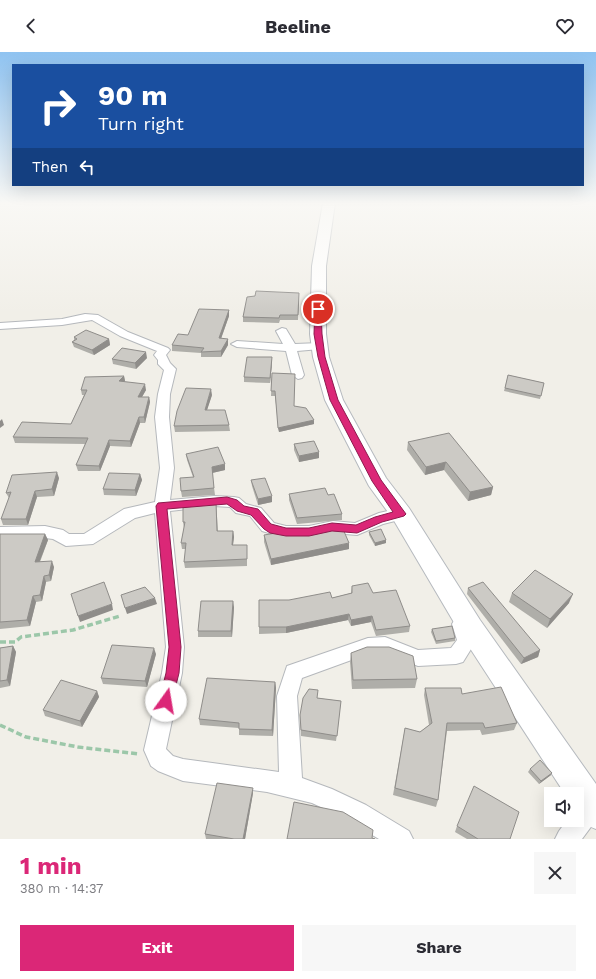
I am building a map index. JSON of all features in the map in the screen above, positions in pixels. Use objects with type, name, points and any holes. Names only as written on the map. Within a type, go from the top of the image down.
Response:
[{"type":"street","points":[[323,240],[319,266],[318,309],[320,346],[326,378],[334,400],[377,481],[395,508],[401,514],[428,562],[457,608],[594,810],[567,839]]},
{"type":"street","points":[[0,326],[62,322],[85,317],[94,317],[116,328],[124,334],[164,350],[160,355],[164,360],[164,364],[170,369],[164,394],[162,417],[167,468],[162,506],[175,647],[172,673],[155,750],[157,756],[164,764],[172,768],[211,772],[312,792],[351,810],[401,839]]},
{"type":"street","points":[[282,331],[291,348],[294,365],[298,375]]},
{"type":"street","points":[[237,344],[291,348],[320,346]]},
{"type":"street","points":[[0,533],[45,532],[57,534],[66,540],[87,540],[130,513],[162,506],[227,501],[234,502],[241,509],[255,512],[268,527],[274,530],[286,532],[309,532],[332,527],[357,529],[379,520],[401,514]]},
{"type":"street","points":[[291,787],[287,696],[294,672],[368,646],[385,645],[418,658],[456,656],[466,641],[457,608]]},
{"type":"path","points":[[0,642],[15,642],[21,637],[73,630],[120,616]]},
{"type":"path","points":[[0,725],[26,737],[78,747],[157,756]]},
{"type":"building","points":[[256,291],[299,293],[298,315],[280,315],[279,318],[243,317],[247,297],[255,296]]},
{"type":"building","points":[[199,309],[229,310],[219,338],[228,339],[221,351],[201,352],[204,348],[172,345],[178,334],[188,335]]},
{"type":"building","points":[[86,330],[109,339],[92,350],[72,342],[77,339],[74,337]]},
{"type":"building","points":[[122,348],[146,352],[135,363],[112,359]]},
{"type":"building","points":[[247,357],[272,357],[270,378],[244,377]]},
{"type":"building","points":[[272,373],[295,374],[294,406],[306,408],[314,420],[278,428],[275,391],[271,391]]},
{"type":"building","points":[[508,375],[544,383],[541,396],[505,388]]},
{"type":"building","points":[[124,376],[119,381],[145,384],[138,397],[149,397],[144,417],[139,417],[130,441],[109,440],[99,466],[76,465],[88,438],[13,437],[22,422],[71,424],[87,390],[81,390],[85,377]]},
{"type":"building","points":[[186,388],[211,389],[205,410],[225,410],[229,425],[174,426],[177,411]]},
{"type":"building","points":[[449,433],[493,487],[470,492],[446,462],[426,467],[408,442]]},
{"type":"building","points":[[314,441],[319,452],[299,456],[294,444]]},
{"type":"building","points":[[218,447],[225,464],[212,467],[214,488],[181,491],[180,478],[194,477],[186,454]]},
{"type":"building","points":[[57,472],[52,489],[35,491],[26,519],[1,519],[11,492],[6,493],[12,475]]},
{"type":"building","points":[[109,473],[140,474],[135,490],[103,489]]},
{"type":"building","points":[[265,478],[272,496],[258,499],[251,480]]},
{"type":"building","points":[[325,488],[328,495],[334,494],[342,514],[297,518],[289,494]]},
{"type":"building","points":[[216,502],[217,531],[233,531],[232,545],[247,545],[247,559],[184,562],[186,543],[181,543],[185,522],[183,522],[183,505]]},
{"type":"building","points":[[333,528],[343,529],[349,543],[271,559],[264,535],[282,532],[309,533]]},
{"type":"building","points":[[381,529],[386,540],[375,543],[369,532]]},
{"type":"building","points":[[0,534],[45,534],[35,562],[52,561],[49,575],[44,576],[40,595],[33,596],[27,620],[0,622]]},
{"type":"building","points":[[535,570],[573,594],[550,619],[512,593]]},
{"type":"building","points":[[104,582],[112,604],[78,616],[71,594]]},
{"type":"building","points":[[483,582],[540,650],[524,658],[468,588]]},
{"type":"building","points":[[368,583],[373,593],[396,590],[410,626],[376,630],[372,616],[351,620],[349,614],[286,627],[259,627],[259,600],[289,600],[330,592],[332,598],[352,593],[352,586]]},
{"type":"building","points":[[145,587],[155,598],[125,608],[121,595]]},
{"type":"building","points":[[201,601],[233,601],[231,631],[198,631]]},
{"type":"building","points":[[452,626],[455,638],[436,641],[432,629]]},
{"type":"building","points":[[112,645],[154,648],[145,681],[101,678]]},
{"type":"building","points":[[13,646],[7,680],[0,681],[0,648]]},
{"type":"building","points":[[367,647],[389,647],[413,656],[417,679],[353,680],[351,653]]},
{"type":"building","points":[[207,678],[275,682],[272,730],[239,729],[239,723],[199,719]]},
{"type":"building","points":[[61,680],[97,691],[80,721],[43,710]]},
{"type":"building","points":[[501,687],[517,723],[485,728],[483,723],[447,723],[438,800],[395,788],[405,728],[420,732],[432,723],[425,688],[461,688],[462,694]]},
{"type":"building","points":[[309,689],[318,690],[317,698],[341,701],[337,736],[301,730],[300,715],[303,698]]},
{"type":"building","points":[[540,760],[552,773],[541,781],[530,769]]},
{"type":"building","points":[[217,783],[253,788],[243,839],[205,834]]},
{"type":"building","points":[[474,786],[519,812],[510,839],[478,839],[457,826]]},
{"type":"building","points":[[294,802],[343,812],[373,830],[372,838],[375,839],[287,839]]},
{"type":"route","points":[[166,701],[172,673],[175,647],[162,506],[195,502],[234,502],[241,509],[258,514],[268,527],[278,532],[309,532],[332,527],[357,529],[379,520],[401,514],[395,508],[377,481],[334,400],[326,378],[322,357],[318,334],[318,309]]}]
